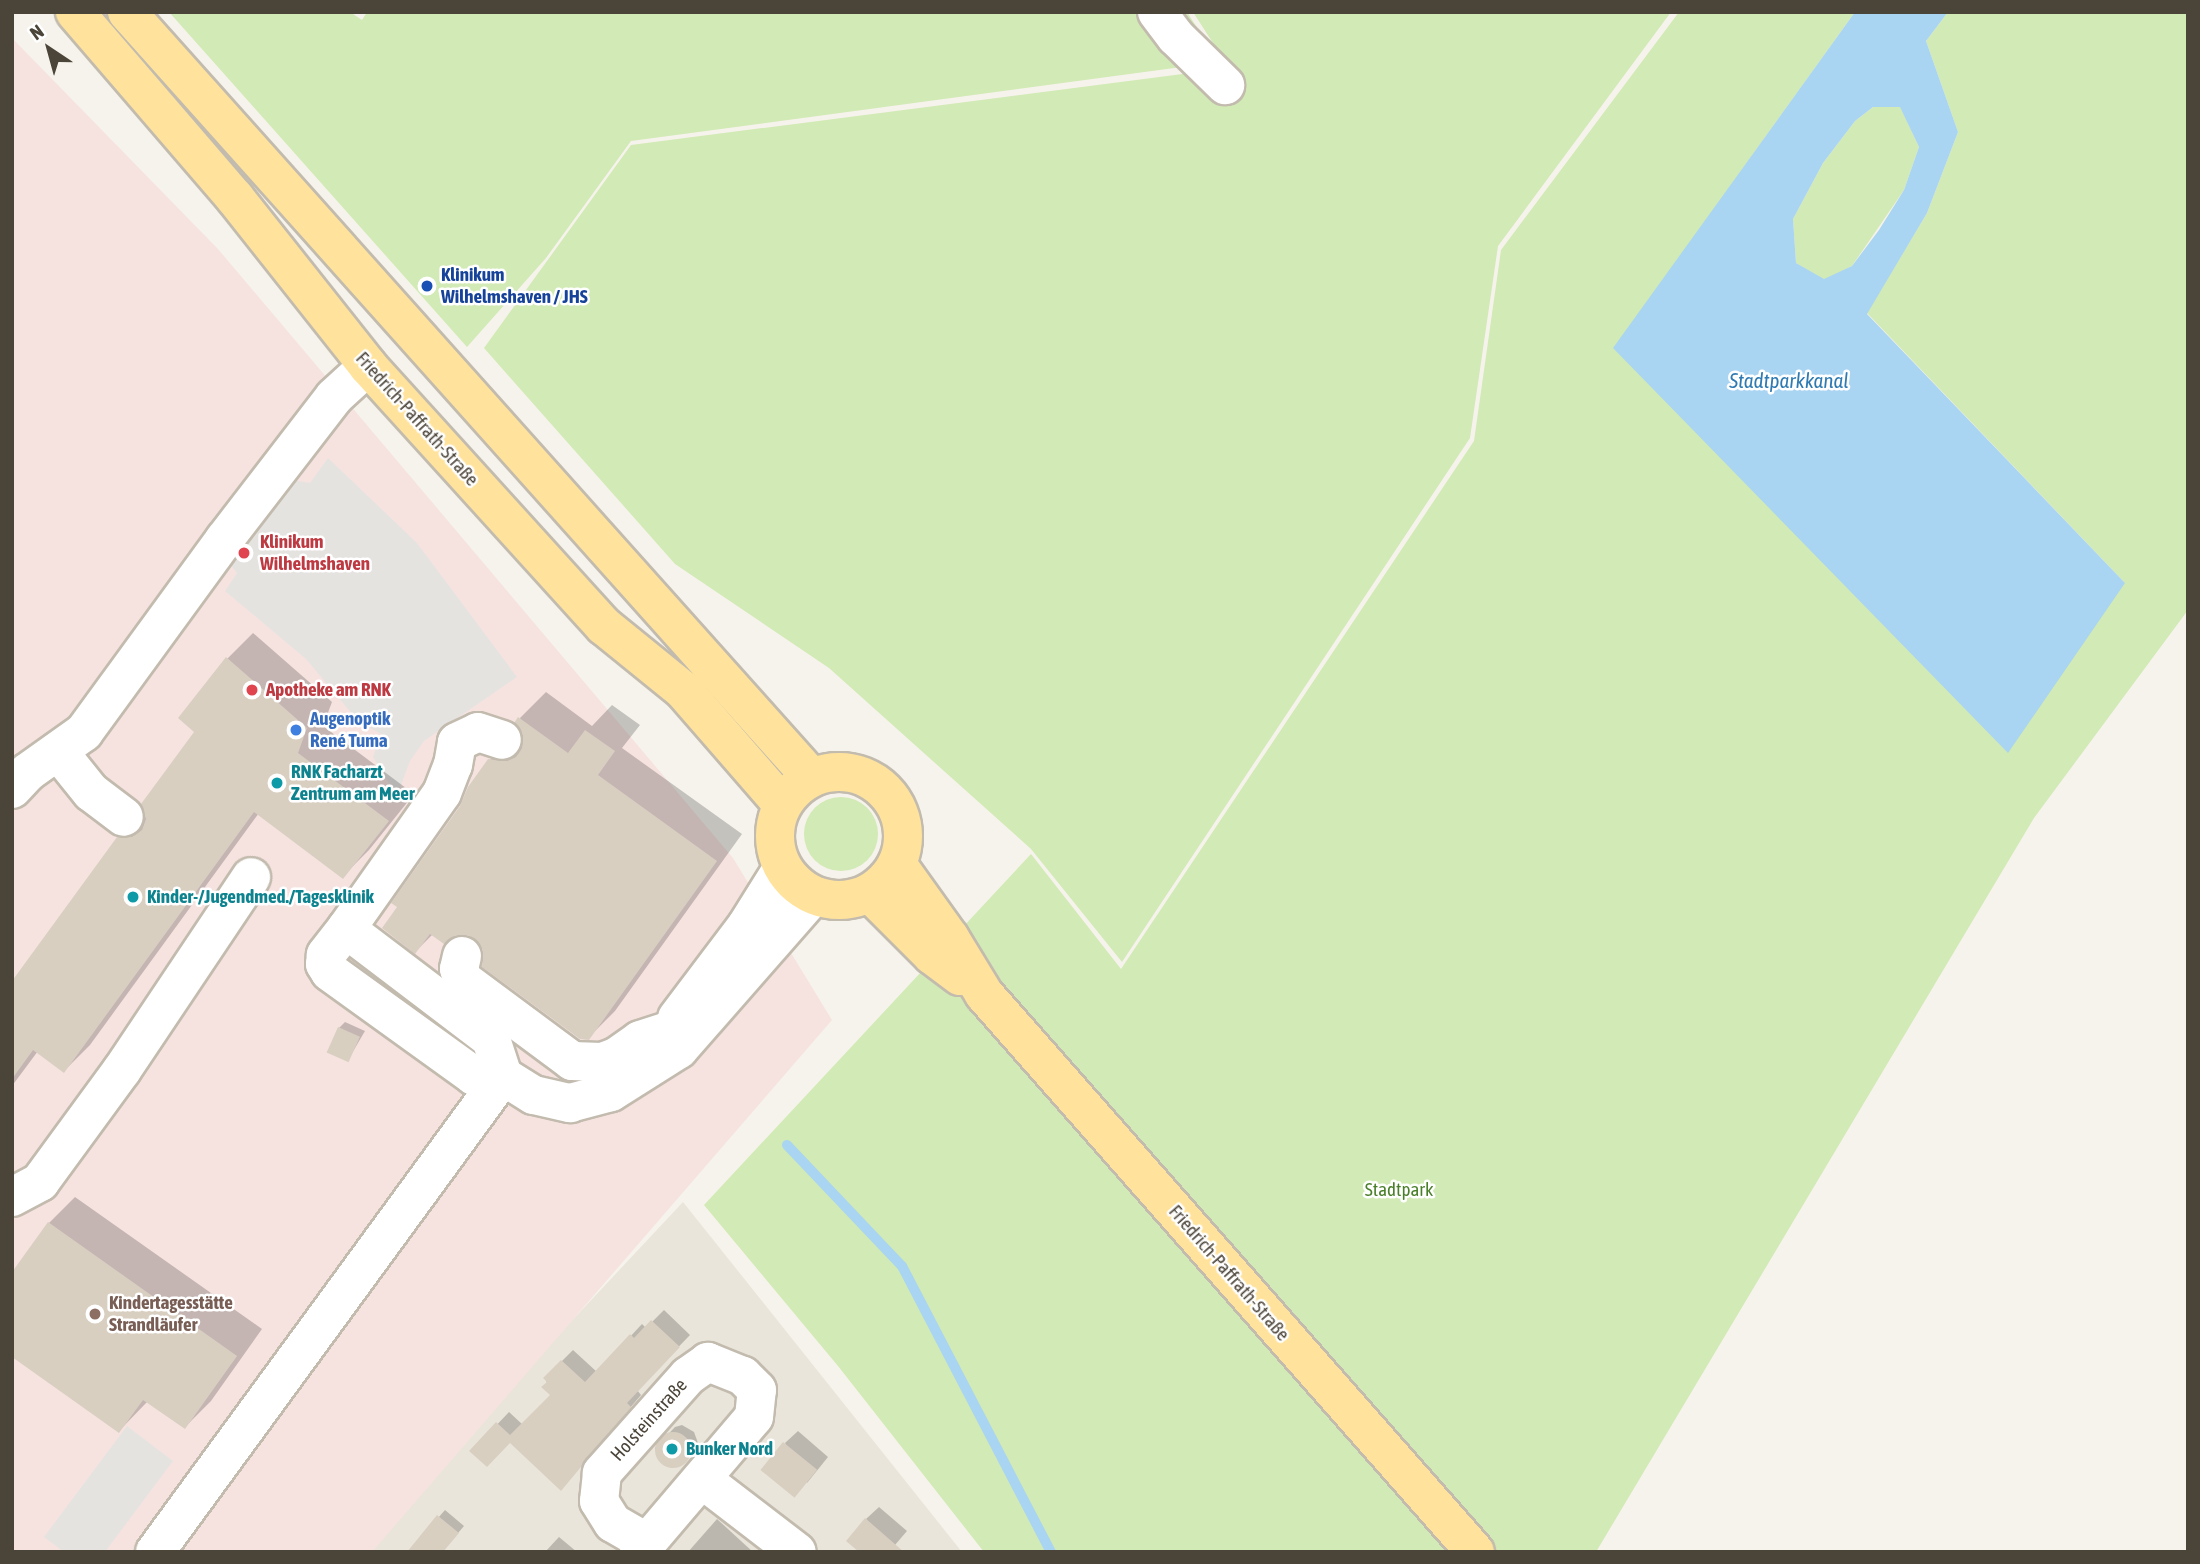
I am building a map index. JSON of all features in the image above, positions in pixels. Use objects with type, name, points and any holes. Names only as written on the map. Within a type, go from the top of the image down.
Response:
[{"type":"main road","name":"Friedrich-Paffrath-Straße","points":[[75,12],[235,198],[368,366],[604,626],[683,690],[782,804]]},
{"type":"main road","points":[[127,12],[811,777]]},
{"type":"main road","points":[[830,772],[850,772],[869,779],[885,791],[897,807],[903,826],[903,845],[897,864],[886,881],[870,893],[852,900],[832,901],[813,896],[796,885],[782,869],[775,848],[774,825],[782,804],[795,789],[811,777],[830,772]]},
{"type":"main road","name":"Friedrich-Paffrath-Straße","points":[[897,864],[950,938],[984,995],[1475,1552]]},
{"type":"main road","name":"Friedrich-Paffrath-Straße","points":[[870,893],[932,955],[984,995]]},
{"type":"street","points":[[1157,12],[1176,37],[1225,85]]},
{"type":"street","points":[[12,789],[28,772],[85,732],[325,408],[368,366]]},
{"type":"street","points":[[502,740],[478,732],[457,742],[453,765],[442,793],[326,956],[325,964],[330,972],[474,1076],[503,1076],[534,1095],[570,1103],[611,1092],[679,1049],[813,896]]},
{"type":"street","points":[[58,751],[91,793],[124,817]]},
{"type":"street","points":[[640,1076],[666,1032],[747,925],[782,869]]},
{"type":"street","points":[[12,1197],[40,1182],[122,1070],[251,877]]},
{"type":"street","points":[[346,929],[491,1039],[503,1076]]},
{"type":"street","points":[[461,956],[459,969],[463,980],[572,1061],[602,1062],[616,1057],[640,1040],[666,1032]]},
{"type":"street","points":[[385,1012],[410,978]]},
{"type":"street","points":[[453,1011],[501,1010]]},
{"type":"street","points":[[155,1552],[503,1076]]},
{"type":"street","name":"Holsteinstraße","points":[[708,1362],[743,1376],[757,1390],[754,1417],[703,1480],[643,1547],[613,1523],[599,1501],[602,1473],[688,1376],[708,1362]]},
{"type":"street","points":[[703,1480],[797,1552]]},
{"type":"shaded area","name":"Klinikum Wilhelmshaven","points":[[12,38],[218,249],[733,858],[832,1020],[372,1552],[12,1552]]},
{"type":"shaded area","points":[[328,458],[417,543],[517,677],[424,741],[410,761],[397,796],[373,757],[381,734],[358,721],[306,659],[225,591],[237,573],[229,563],[288,479],[310,483]]},
{"type":"shaded area","points":[[683,1202],[962,1552],[363,1552],[432,1470]]},
{"type":"shaded area","points":[[127,1426],[173,1461],[105,1552],[64,1552],[44,1537]]},
{"type":"green space","points":[[169,12],[350,12],[362,20],[367,12],[1187,12],[1219,62],[631,141],[546,258],[467,347]]},
{"type":"green space","points":[[1193,12],[1671,12],[1498,246],[1470,438],[1122,962],[1031,849],[829,668],[675,564],[484,348],[631,145],[1229,68]]},
{"type":"green space","name":"Stadtpark","points":[[1679,12],[1855,12],[1614,348],[2125,583],[1867,313],[1927,213],[1958,132],[1926,41],[1948,12],[2188,12],[2188,610],[2034,818],[1596,1552],[984,1552],[838,1366],[704,1205],[1031,854],[1121,969],[1474,441],[1501,250]]},
{"type":"green space","points":[[1900,106],[1919,147],[1904,190],[1852,266],[1824,280],[1796,263],[1793,219],[1823,163],[1855,121],[1873,107]]},
{"type":"green space","points":[[834,797],[848,797],[862,803],[872,813],[878,834],[872,855],[862,865],[848,871],[834,871],[820,865],[810,855],[804,841],[804,827],[810,813],[820,803]]},
{"type":"water","name":"Stadtparkkanal","points":[[1855,12],[1948,12],[1926,41],[1958,132],[1927,213],[1867,314],[2125,583],[2008,753],[1613,348]],"holes":[[[1873,107],[1900,107],[1919,147],[1904,190],[1852,266],[1824,279],[1796,263],[1793,219],[1823,163],[1855,121]]]},
{"type":"building","points":[[226,657],[307,728],[298,753],[389,821],[343,879],[254,812],[64,1073],[33,1050],[12,1079],[12,981],[117,837],[132,837],[142,830],[146,819],[141,804],[194,732],[178,718]]},
{"type":"building","points":[[518,717],[568,753],[585,730],[615,751],[598,775],[717,861],[589,1040],[580,1039],[482,967],[483,950],[476,940],[468,935],[456,935],[444,944],[430,934],[415,954],[382,928],[397,907],[391,903],[460,806],[468,787],[488,759],[507,761],[516,757],[522,748],[523,735],[514,723]]},
{"type":"building","points":[[338,1027],[360,1037],[349,1062],[327,1053]]},
{"type":"building","name":"Kindertagesstätte Strandläufer","points":[[48,1222],[237,1356],[185,1429],[143,1400],[119,1433],[12,1357],[12,1272]]},
{"type":"building","points":[[651,1320],[680,1347],[627,1403],[631,1407],[561,1491],[510,1443],[487,1467],[469,1451],[496,1422],[510,1435],[550,1395],[541,1387],[547,1382],[543,1378],[561,1360],[585,1382],[630,1334],[634,1338]]},
{"type":"building","points":[[673,1432],[686,1437],[691,1450],[686,1463],[673,1468],[660,1463],[655,1450],[660,1437]]},
{"type":"building","points":[[783,1442],[817,1470],[795,1498],[760,1470]]},
{"type":"building","points":[[437,1515],[459,1533],[443,1552],[407,1552]]},
{"type":"building","points":[[865,1518],[904,1552],[859,1552],[846,1541]]},
{"type":"waterway","points":[[787,1145],[902,1266],[1051,1552]]},
{"type":"place","name":"Klinikum Wilhelmshaven / JHS","points":[[427,286]]},
{"type":"place","name":"Klinikum Wilhelmshaven","points":[[244,553]]},
{"type":"place","name":"Apotheke am RNK","points":[[252,690]]},
{"type":"place","name":"Augenoptik René Tuma","points":[[296,730]]},
{"type":"place","name":"RNK Facharzt Zentrum am Meer","points":[[277,783]]},
{"type":"place","name":"Kinder-/Jugendmed./Tagesklinik","points":[[133,897]]},
{"type":"place","name":"Kindertagesstätte Strandläufer","points":[[95,1314]]},
{"type":"place","name":"Bunker Nord","points":[[672,1449]]}]
